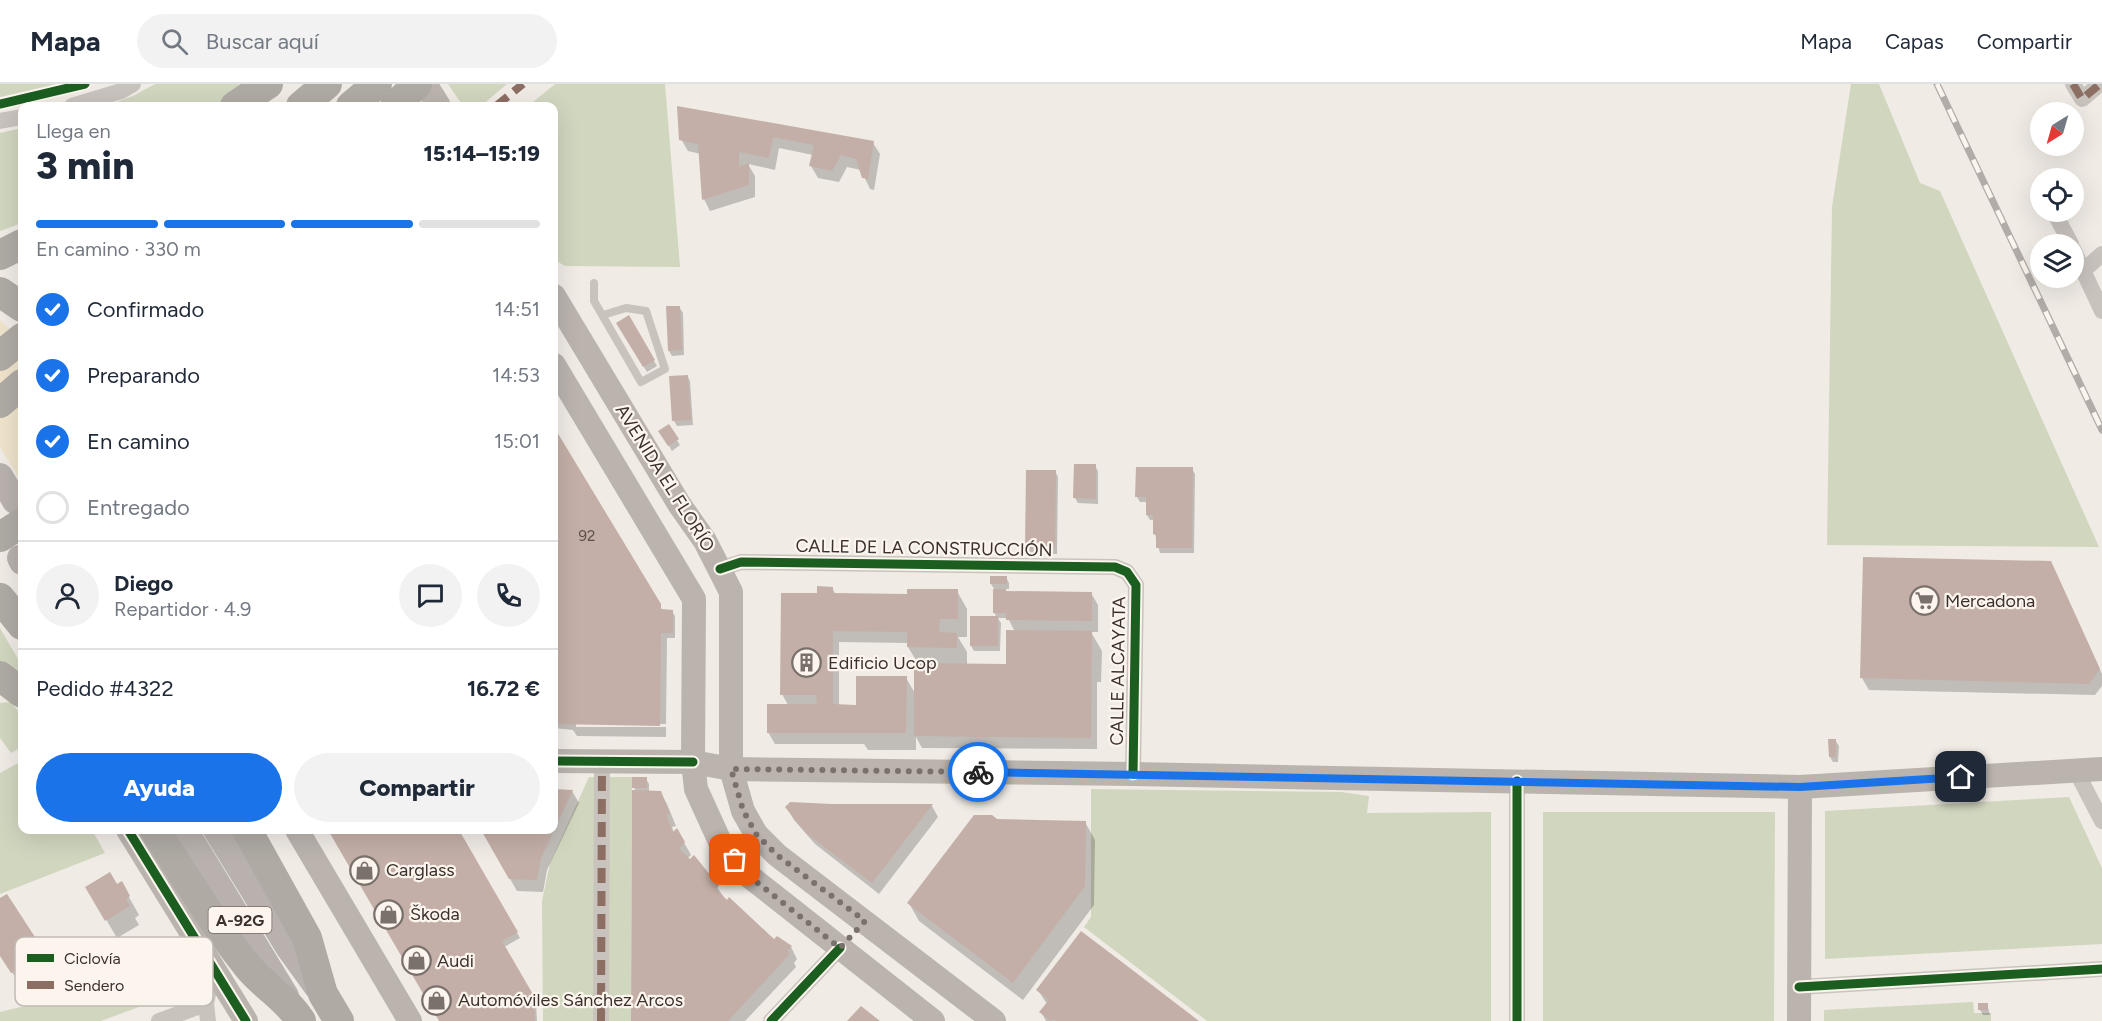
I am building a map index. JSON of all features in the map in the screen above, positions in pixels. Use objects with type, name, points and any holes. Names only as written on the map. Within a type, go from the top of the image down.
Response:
[{"type":"highway","points":[[241,102],[268,84]]},
{"type":"highway","points":[[306,102],[327,84]]},
{"type":"highway","points":[[356,102],[376,84]]},
{"type":"highway","points":[[406,102],[428,94]]},
{"type":"highway","points":[[0,255],[18,246]]},
{"type":"highway","points":[[0,291],[18,304]]},
{"type":"highway","points":[[0,356],[18,341]]},
{"type":"highway","points":[[0,403],[18,387]]},
{"type":"highway","points":[[14,552],[18,520]]},
{"type":"highway","points":[[0,598],[18,620]]},
{"type":"highway","points":[[0,676],[18,690]]},
{"type":"highway","points":[[158,834],[225,938],[251,971],[298,1016]]},
{"type":"highway","points":[[249,834],[307,938],[323,994]]},
{"type":"highway","name":"A-92G","points":[[323,994],[339,1021]]},
{"type":"main road","name":"AVENIDA EL FLORÍO","points":[[558,303],[720,569],[731,592],[731,769],[743,810],[756,834],[777,855],[994,1021]]},
{"type":"main road","name":"AVENIDA EL FLORÍO","points":[[558,372],[694,599],[693,762],[696,789],[721,844],[749,876],[933,1021]]},
{"type":"main road","points":[[0,476],[18,510]]},
{"type":"main road","points":[[688,588],[720,569]]},
{"type":"main road","points":[[558,761],[693,762],[731,769],[1800,787],[2102,769]]},
{"type":"main road","points":[[1799,1021],[1800,787]]},
{"type":"main road","points":[[130,834],[194,937]]},
{"type":"main road","name":"A-92G","points":[[187,834],[298,1016]]},
{"type":"main road","name":"A-92G","points":[[218,834],[288,947],[323,994]]},
{"type":"main road","points":[[299,834],[410,1021]]},
{"type":"main road","points":[[840,948],[865,921]]},
{"type":"main road","points":[[213,968],[246,1021]]},
{"type":"street","points":[[85,102],[121,91],[133,84]]},
{"type":"street","points":[[2073,84],[2082,99],[2100,84]]},
{"type":"street","points":[[0,121],[18,118]]},
{"type":"street","points":[[2102,254],[2084,270],[2102,311]]},
{"type":"street","name":"CALLE DE LA CONSTRUCCIÓN","points":[[720,569],[741,562],[1115,567],[1127,572]]},
{"type":"street","name":"CALLE ALCAYATA","points":[[1127,572],[1137,585],[1133,774]]},
{"type":"street","points":[[601,1021],[602,762]]},
{"type":"street","points":[[2076,771],[2102,821]]},
{"type":"street","points":[[1517,781],[1517,1021]]},
{"type":"street","points":[[771,1021],[840,948]]},
{"type":"street","points":[[1799,987],[2102,969]]},
{"type":"street","points":[[159,1021],[206,1016]]},
{"type":"lane","points":[[594,283],[594,301],[641,382],[665,369],[646,311],[626,308],[603,315]]},
{"type":"green space","points":[[0,84],[73,84],[0,100]]},
{"type":"green space","points":[[155,84],[249,84],[221,102],[117,102]]},
{"type":"green space","points":[[448,84],[507,84],[486,102],[460,102]]},
{"type":"green space","points":[[555,84],[665,84],[680,267],[565,266],[558,262],[558,102],[533,102]]},
{"type":"green space","points":[[1851,84],[1879,84],[1920,183],[1940,191],[2099,547],[1827,545],[1832,207]]},
{"type":"green space","points":[[18,129],[18,224],[0,231],[0,133]]},
{"type":"green space","points":[[0,628],[18,659],[18,675],[0,661]]},
{"type":"green space","points":[[10,702],[18,711],[18,749],[11,753],[0,738],[0,703]]},
{"type":"green space","points":[[18,763],[18,834],[94,834],[105,853],[0,894],[0,773]]},
{"type":"green space","points":[[589,777],[632,777],[631,1021],[543,1021],[542,901],[550,863]]},
{"type":"green space","points":[[1091,789],[1341,792],[1369,796],[1367,813],[1491,812],[1491,1021],[1207,1021],[1084,927],[1091,917]]},
{"type":"green space","points":[[2069,797],[2102,868],[2102,944],[1825,959],[1825,811]]},
{"type":"green space","points":[[1543,812],[1775,812],[1774,1021],[1543,1021]]},
{"type":"green space","points":[[1973,1002],[1974,1013],[1991,1013],[1991,1021],[1824,1021],[1824,1010]]},
{"type":"green space","points":[[25,1006],[142,1006],[101,1021],[0,1021],[0,1012]]},
{"type":"sand","points":[[0,320],[18,337],[18,476],[0,447]]},
{"type":"building","points":[[677,106],[874,141],[868,179],[862,178],[856,159],[841,155],[832,171],[809,166],[814,145],[773,137],[769,158],[739,152],[739,167],[749,163],[749,185],[702,200],[698,144],[679,140]]},
{"type":"building","points":[[666,306],[680,306],[682,350],[668,351]]},
{"type":"building","points":[[629,315],[655,360],[643,367],[616,323]]},
{"type":"building","points":[[688,375],[691,420],[672,421],[669,376]]},
{"type":"building","points":[[669,424],[679,439],[668,446],[658,431]]},
{"type":"building","points":[[558,434],[661,604],[661,609],[673,610],[673,633],[661,633],[660,726],[558,724]]},
{"type":"building","points":[[1074,464],[1096,464],[1096,499],[1073,498]]},
{"type":"building","points":[[1136,467],[1193,467],[1192,548],[1156,548],[1153,515],[1146,515],[1146,497],[1135,497]]},
{"type":"building","points":[[1026,470],[1056,470],[1055,549],[1025,548]]},
{"type":"building","points":[[1863,557],[2051,561],[2100,669],[2089,684],[1860,678]]},
{"type":"building","points":[[990,576],[1007,576],[1007,584],[990,584]]},
{"type":"building","points":[[817,586],[833,587],[833,593],[907,594],[907,589],[958,589],[958,619],[940,619],[939,632],[957,633],[957,648],[907,647],[907,632],[833,631],[833,704],[856,705],[856,676],[907,676],[906,733],[767,733],[767,704],[817,704],[816,695],[780,695],[781,593],[817,593]]},
{"type":"building","points":[[993,589],[1092,592],[1092,621],[1006,620],[1006,613],[993,613]]},
{"type":"building","points":[[970,616],[998,616],[998,646],[970,646]]},
{"type":"building","points":[[1006,630],[1092,631],[1091,738],[914,736],[914,663],[1006,664]]},
{"type":"building","points":[[1828,739],[1836,739],[1836,757],[1829,757]]},
{"type":"building","points":[[632,777],[647,777],[647,788],[632,788]]},
{"type":"building","points":[[558,789],[573,790],[558,822]]},
{"type":"building","points":[[632,790],[661,791],[670,814],[666,815],[673,832],[677,828],[685,842],[679,849],[690,859],[694,855],[719,886],[716,889],[727,900],[729,897],[774,939],[777,936],[792,946],[787,951],[790,954],[728,1021],[631,1021]]},
{"type":"building","points":[[790,802],[933,804],[872,883],[806,833],[785,807]]},
{"type":"building","points":[[974,815],[992,815],[997,819],[1086,821],[1085,886],[1013,983],[907,903]]},
{"type":"building","points":[[330,834],[461,834],[518,932],[502,941],[534,996],[535,1021],[439,1021]]},
{"type":"building","points":[[483,834],[552,834],[541,858],[537,880],[509,879]]},
{"type":"building","points":[[110,872],[117,884],[122,881],[130,896],[126,899],[130,906],[105,921],[85,887]]},
{"type":"building","points":[[7,894],[35,937],[15,937],[15,971],[11,973],[0,956],[0,898]]},
{"type":"building","points":[[1081,931],[1199,1021],[1056,1021],[1053,1019],[1051,1021],[1039,1012],[1049,1000],[1036,990]]},
{"type":"building","points":[[1978,1003],[1988,1003],[1988,1010],[1978,1010]]},
{"type":"building","points":[[861,1006],[880,1021],[847,1021]]},
{"type":"railway","points":[[1937,84],[2102,430]]},
{"type":"marked path","points":[[501,102],[523,84]]},
{"type":"marked path","points":[[2073,84],[2082,99],[2100,84]]},
{"type":"marked path","points":[[601,1021],[602,762]]},
{"type":"cycle path","points":[[0,104],[85,84]]},
{"type":"cycle path","points":[[720,569],[741,562],[1115,567],[1127,572],[1136,585],[1133,774]]},
{"type":"cycle path","points":[[558,761],[693,762]]},
{"type":"cycle path","points":[[1517,781],[1517,1021]]},
{"type":"cycle path","points":[[130,834],[194,937]]},
{"type":"cycle path","points":[[771,1021],[840,948]]},
{"type":"cycle path","points":[[213,968],[246,1021]]},
{"type":"cycle path","points":[[1799,987],[2102,969]]},
{"type":"way so far","points":[[735,860],[749,876],[840,948],[865,921],[777,855],[756,834],[743,810],[731,769],[978,772]]},
{"type":"place","name":"Mercadona","points":[[1924,601]]},
{"type":"place","name":"Edificio Ucop","points":[[807,663]]},
{"type":"place","name":"Carglass","points":[[365,870]]},
{"type":"place","name":"Škoda","points":[[389,914]]},
{"type":"place","name":"Audi","points":[[416,961]]},
{"type":"place","name":"Automóviles Sánchez Arcos","points":[[437,1000]]},
{"type":"route","points":[[978,772],[1800,787],[1961,777]]}]
